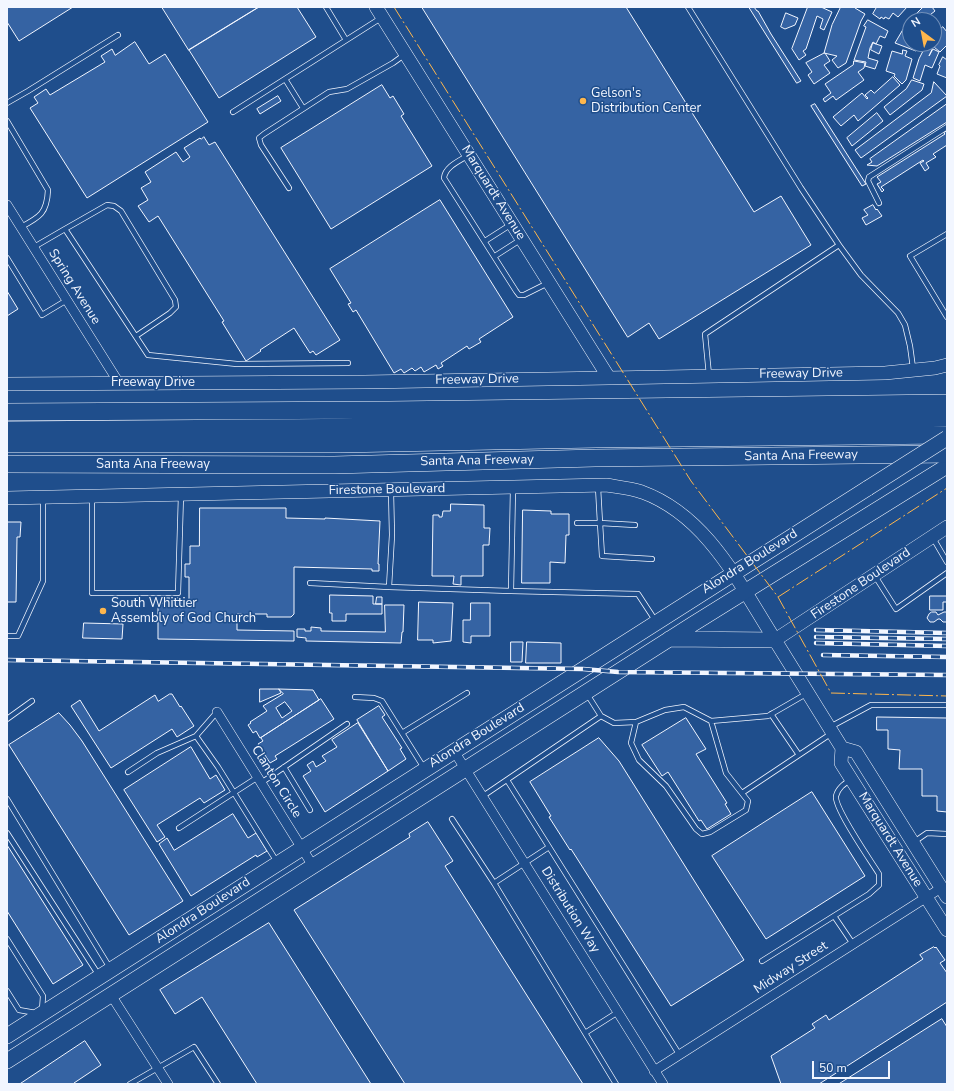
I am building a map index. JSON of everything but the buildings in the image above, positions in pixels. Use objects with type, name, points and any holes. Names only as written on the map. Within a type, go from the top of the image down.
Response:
[{"type":"highway","points":[[7,412],[389,410],[947,403]]},
{"type":"highway","points":[[7,409],[52,412]]},
{"type":"highway","points":[[7,430],[396,427],[947,418]]},
{"type":"highway","points":[[7,444],[347,444],[596,439],[947,437]]},
{"type":"highway","name":"Santa Ana Freeway","points":[[8,464],[334,465],[587,459],[947,454]]},
{"type":"main road","name":"Alondra Boulevard","points":[[7,1036],[947,437]]},
{"type":"main road","name":"Alondra Boulevard","points":[[7,1061],[669,639],[947,466]]},
{"type":"main road","points":[[669,639],[775,640]]},
{"type":"main road","points":[[41,1014],[53,1032]]},
{"type":"street","name":"Marquardt Avenue","points":[[379,12],[609,378]]},
{"type":"street","name":"Spring Avenue","points":[[7,205],[10,217],[21,228],[34,247],[119,383]]},
{"type":"street","name":"Freeway Drive","points":[[7,384],[364,382],[885,373],[935,368],[947,364]]},
{"type":"street","name":"Firestone Boulevard","points":[[7,498],[598,486],[623,487],[641,492],[656,499],[690,521],[706,536],[733,573]]},
{"type":"street","name":"Firestone Boulevard","points":[[775,640],[947,527]]},
{"type":"street","name":"Marquardt Avenue","points":[[733,573],[842,748],[841,763],[947,930]]},
{"type":"street","name":"Clanton Circle","points":[[217,712],[313,866]]},
{"type":"street","name":"Marquardt Avenue","points":[[842,748],[856,752],[945,890]]},
{"type":"street","name":"Distribution Way","points":[[454,751],[663,1084]]},
{"type":"street","name":"Midway Street","points":[[654,1071],[926,897],[945,890]]},
{"type":"street","points":[[111,995],[168,1084]]},
{"type":"lane","points":[[326,7],[346,40]]},
{"type":"lane","points":[[688,7],[801,188],[839,245],[861,275],[898,313],[905,326],[910,346],[913,370]]},
{"type":"lane","points":[[233,112],[346,40],[379,12]]},
{"type":"lane","points":[[7,103],[118,35]]},
{"type":"lane","points":[[290,188],[261,145],[259,138],[329,92],[347,89],[406,54]]},
{"type":"lane","points":[[285,79],[303,108]]},
{"type":"lane","points":[[7,121],[48,190],[48,200],[39,217],[21,228]]},
{"type":"lane","points":[[879,203],[868,181],[869,177],[947,127]]},
{"type":"lane","points":[[469,155],[447,170],[444,174],[444,178],[519,295],[524,295],[549,282]]},
{"type":"lane","points":[[34,247],[107,205],[114,206],[121,211],[175,300],[176,307],[170,313],[136,336]]},
{"type":"lane","points":[[485,241],[512,224]]},
{"type":"lane","points":[[64,229],[148,355],[237,364],[348,363]]},
{"type":"lane","points":[[947,234],[910,256],[947,317]]},
{"type":"lane","points":[[494,256],[522,239]]},
{"type":"lane","points":[[709,376],[705,334],[839,245]]},
{"type":"lane","points":[[7,258],[42,315],[67,300]]},
{"type":"lane","points":[[598,486],[602,556],[652,559]]},
{"type":"lane","points":[[511,591],[513,488]]},
{"type":"lane","points":[[389,587],[392,535],[391,490]]},
{"type":"lane","points":[[92,496],[92,593],[178,592],[182,495]]},
{"type":"lane","points":[[7,636],[18,636],[42,581],[43,498]]},
{"type":"lane","points":[[577,523],[634,525]]},
{"type":"lane","points":[[932,537],[947,562]]},
{"type":"lane","points":[[874,575],[896,608],[947,573]]},
{"type":"lane","points":[[310,583],[389,587],[638,594],[656,622]]},
{"type":"lane","points":[[586,692],[601,716],[614,723],[636,722],[665,710],[684,707],[711,721],[768,716],[808,693]]},
{"type":"lane","points":[[402,733],[467,693]]},
{"type":"lane","points":[[355,698],[374,698],[382,701],[424,770]]},
{"type":"lane","points":[[7,719],[32,702]]},
{"type":"lane","points":[[742,793],[799,755],[831,730],[871,705],[947,705]]},
{"type":"lane","points":[[128,772],[158,753],[196,736],[217,712]]},
{"type":"lane","points":[[771,714],[799,755]]},
{"type":"lane","points":[[483,796],[601,716]]},
{"type":"lane","points":[[636,722],[631,744],[639,760],[666,786],[696,829],[702,834],[710,832],[746,810],[748,801],[726,773],[711,721]]},
{"type":"lane","points":[[179,828],[234,793],[284,767],[347,724]]},
{"type":"lane","points":[[196,736],[278,863]]},
{"type":"lane","points":[[284,767],[310,810]]},
{"type":"lane","points":[[762,961],[869,894],[879,885],[879,874],[839,810],[836,797],[840,787],[851,779]]},
{"type":"lane","points":[[507,780],[680,1054]]},
{"type":"lane","points":[[7,799],[105,973]]},
{"type":"lane","points":[[452,819],[494,883],[616,1084]]},
{"type":"lane","points":[[7,833],[105,973]]},
{"type":"lane","points":[[913,842],[927,833],[947,834]]},
{"type":"lane","points":[[494,883],[549,847]]},
{"type":"lane","points":[[834,916],[853,944]]},
{"type":"lane","points":[[7,939],[43,996],[41,1014],[19,1010],[7,991]]},
{"type":"lane","points":[[585,1033],[618,1012]]},
{"type":"lane","points":[[130,1084],[194,1047],[218,1084]]},
{"type":"railway","points":[[816,630],[947,633]]},
{"type":"railway","points":[[816,637],[947,639]]},
{"type":"railway","points":[[816,643],[947,646]]},
{"type":"railway","points":[[823,655],[947,657]]},
{"type":"railway","points":[[7,660],[583,669],[618,672],[947,675]]},
{"type":"power","points":[[394,7],[691,481],[778,597],[831,693],[947,696]]},
{"type":"power","points":[[778,597],[947,488]]},
{"type":"place","name":"Gelson's Distribution Center","points":[[583,101]]},
{"type":"place","name":"South Whittier Assembly of God Church","points":[[103,611]]}]
